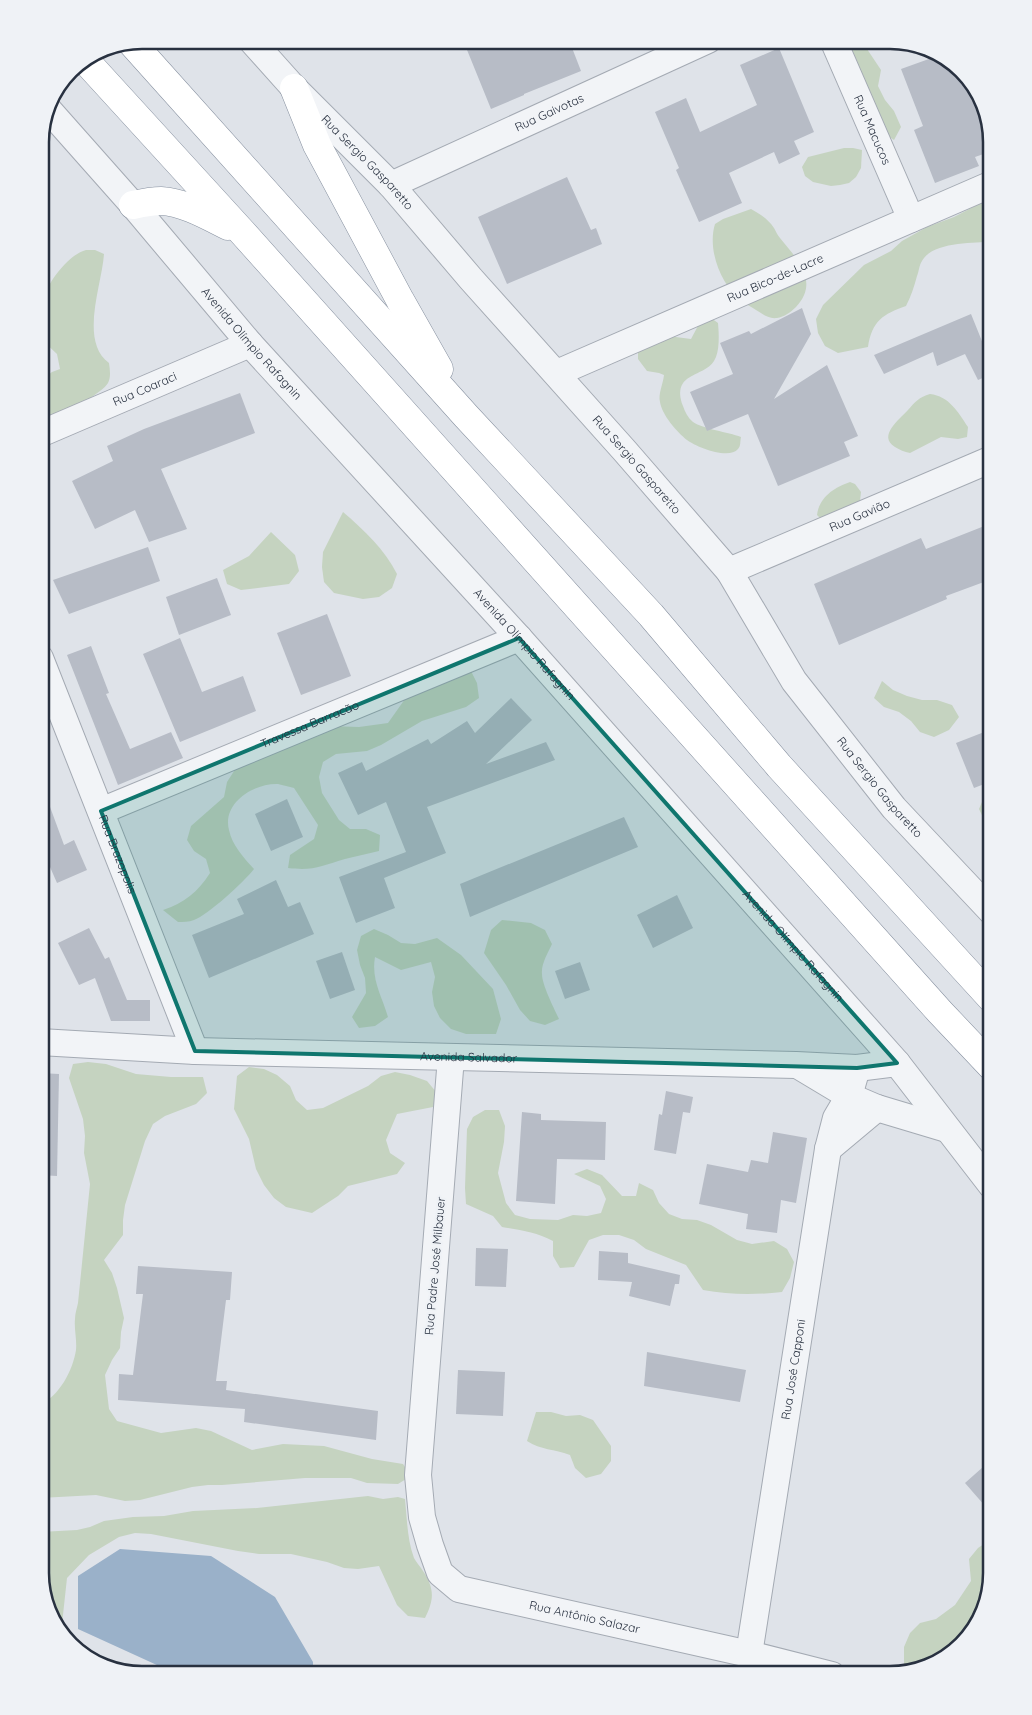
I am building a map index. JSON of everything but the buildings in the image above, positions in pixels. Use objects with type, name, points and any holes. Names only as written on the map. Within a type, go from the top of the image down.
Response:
[{"type":"highway","points":[[138,49],[466,416],[651,615],[779,766],[983,989]]},
{"type":"highway","points":[[89,65],[243,233],[940,1012],[983,1057]]},
{"type":"highway","points":[[294,88],[317,145],[400,300],[466,416]]},
{"type":"highway","points":[[133,206],[151,201],[163,201],[194,209],[243,233]]},
{"type":"street","name":"Rua Sergio Gasparetto","points":[[259,49],[294,88],[391,185],[729,571],[794,681],[894,808],[983,902]]},
{"type":"street","name":"Rua Gaivotas","points":[[391,185],[688,49]]},
{"type":"street","name":"Rua Macucos","points":[[837,49],[911,219]]},
{"type":"street","name":"Avenida Olímpio Rafagnin","points":[[53,115],[250,344],[519,638],[897,1063],[983,1175]]},
{"type":"street","name":"Rua Bico-de-Lacre","points":[[557,374],[983,188]]},
{"type":"street","name":"Rua Coaraci","points":[[49,430],[250,344]]},
{"type":"street","name":"Rua Gavião","points":[[729,571],[983,463]]},
{"type":"street","name":"Travessa Barracão","points":[[101,811],[519,638]]},
{"type":"street","name":"Rua Brazopolis","points":[[49,681],[195,1051]]},
{"type":"street","name":"Avenida Salvador","points":[[49,1043],[195,1051],[857,1068],[897,1063]]},
{"type":"street","name":"Rua Padre José Milbauer","points":[[418,1474],[451,1057]]},
{"type":"street","points":[[796,1065],[849,1096],[878,1108],[947,1129]]},
{"type":"street","name":"Rua José Capponi","points":[[750,1654],[828,1149],[836,1118],[849,1096],[857,1068]]},
{"type":"street","points":[[828,1149],[878,1108]]},
{"type":"street","name":"Rua Antônio Salazar","points":[[418,1474],[422,1517],[430,1545],[440,1573],[459,1589],[797,1666]]},
{"type":"highlighted area","points":[[519,638],[897,1063],[857,1068],[195,1051],[101,811]]},
{"type":"green space","points":[[842,49],[867,49],[881,70],[878,86],[885,100],[894,111],[901,127],[894,140],[882,132]]},
{"type":"green space","points":[[844,148],[862,150],[861,168],[856,177],[849,183],[831,186],[813,182],[805,176],[802,167],[808,157]]},
{"type":"green space","points":[[983,203],[983,242],[944,247],[927,255],[920,264],[914,288],[906,306],[891,312],[880,320],[872,331],[868,347],[838,353],[825,346],[818,333],[816,319],[823,305],[864,265],[891,251],[902,241],[927,227],[954,217]]},
{"type":"green space","points":[[751,209],[764,217],[772,225],[799,262],[806,279],[803,297],[794,309],[780,317],[771,318],[766,316],[735,295],[722,277],[715,256],[713,234],[715,224],[723,219]]},
{"type":"green space","points":[[86,250],[95,250],[104,254],[94,327],[95,341],[100,353],[109,363],[110,378],[105,387],[92,397],[56,417],[49,417],[49,374],[60,369],[57,354],[49,346],[49,286],[64,265]]},
{"type":"green space","points":[[711,318],[718,323],[719,343],[716,357],[709,366],[685,381],[681,387],[680,395],[688,417],[693,422],[703,427],[741,437],[738,449],[728,453],[720,453],[698,446],[679,433],[661,407],[660,392],[664,375],[647,371],[638,359],[638,348],[668,336],[691,339],[699,324]]},
{"type":"green space","points":[[930,394],[943,398],[957,410],[968,427],[967,437],[958,439],[941,437],[910,453],[895,447],[888,438],[892,428],[918,400]]},
{"type":"green space","points":[[850,482],[855,484],[861,492],[860,501],[820,518],[817,515],[818,509],[824,498],[833,490]]},
{"type":"green space","points":[[343,512],[373,541],[397,574],[392,588],[379,597],[363,599],[334,593],[324,582],[323,552]]},
{"type":"green space","points":[[271,532],[295,555],[299,571],[289,584],[241,590],[227,584],[223,570],[249,556]]},
{"type":"green space","points":[[470,669],[477,683],[479,698],[466,707],[422,721],[367,751],[336,754],[323,762],[319,777],[322,793],[339,820],[350,829],[366,829],[380,835],[379,851],[317,867],[304,869],[288,868],[290,855],[314,839],[318,825],[294,788],[278,784],[259,787],[242,796],[235,803],[230,811],[228,820],[233,841],[254,869],[226,898],[194,920],[178,922],[163,910],[178,904],[190,896],[201,886],[210,873],[206,859],[194,851],[187,840],[191,826],[224,797],[227,782],[236,768],[330,726],[359,727],[388,723],[405,699]]},
{"type":"green space","points":[[882,681],[893,690],[907,696],[922,700],[937,700],[952,705],[959,717],[949,730],[934,737],[920,732],[911,721],[899,712],[884,707],[874,698]]},
{"type":"green space","points":[[983,800],[983,817],[979,809]]},
{"type":"green space","points":[[502,920],[531,923],[545,930],[552,944],[543,966],[543,979],[559,1019],[545,1025],[530,1021],[520,1010],[506,985],[484,953],[491,930]]},
{"type":"green space","points":[[374,929],[401,943],[415,944],[437,938],[461,955],[493,989],[501,1019],[496,1034],[466,1034],[451,1029],[440,1018],[434,1006],[432,992],[435,977],[431,962],[401,970],[375,957],[374,973],[388,1017],[375,1026],[359,1028],[352,1017],[366,993],[365,978],[357,950],[361,936]]},
{"type":"green space","points":[[88,1062],[106,1064],[136,1074],[203,1077],[207,1093],[196,1104],[165,1116],[153,1124],[145,1141],[125,1205],[123,1235],[104,1260],[112,1273],[124,1318],[120,1348],[105,1375],[109,1409],[117,1421],[161,1433],[196,1428],[211,1431],[252,1450],[283,1444],[324,1446],[372,1459],[403,1464],[411,1476],[398,1484],[367,1483],[351,1478],[305,1478],[208,1485],[140,1500],[125,1501],[96,1495],[49,1498],[49,1398],[64,1382],[72,1366],[76,1350],[75,1317],[90,1184],[84,1153],[83,1119],[69,1078],[73,1064]]},
{"type":"green space","points":[[249,1067],[264,1069],[277,1075],[290,1086],[296,1100],[307,1110],[323,1108],[368,1086],[381,1076],[395,1072],[427,1081],[437,1093],[433,1107],[397,1114],[386,1140],[390,1153],[405,1163],[397,1174],[348,1186],[338,1196],[312,1213],[286,1207],[274,1198],[264,1185],[256,1169],[249,1139],[234,1109],[237,1076]]},
{"type":"green space","points":[[485,1110],[499,1110],[505,1126],[498,1173],[506,1203],[515,1215],[530,1219],[558,1220],[573,1215],[587,1216],[601,1213],[606,1199],[600,1186],[574,1174],[587,1169],[602,1175],[622,1196],[636,1196],[639,1183],[653,1190],[659,1203],[669,1214],[682,1219],[697,1220],[711,1225],[737,1240],[752,1244],[774,1241],[787,1249],[794,1262],[790,1278],[782,1292],[742,1294],[703,1290],[686,1265],[646,1249],[634,1240],[619,1235],[603,1235],[589,1240],[574,1267],[560,1268],[553,1256],[553,1241],[534,1233],[502,1227],[493,1216],[466,1204],[467,1129],[473,1117]]},
{"type":"green space","points":[[536,1412],[551,1412],[566,1416],[580,1415],[593,1420],[611,1446],[611,1461],[601,1474],[586,1478],[575,1468],[570,1455],[537,1446],[527,1441]]},
{"type":"green space","points":[[368,1496],[383,1499],[398,1497],[405,1499],[412,1551],[415,1560],[430,1583],[432,1595],[425,1618],[408,1616],[397,1605],[379,1566],[358,1569],[344,1568],[291,1554],[259,1554],[151,1534],[135,1533],[119,1537],[89,1555],[67,1578],[62,1622],[54,1603],[50,1585],[49,1532],[77,1530],[104,1521],[133,1517],[164,1516],[193,1511],[257,1508]]},
{"type":"green space","points":[[983,1545],[982,1585],[980,1597],[971,1620],[956,1639],[937,1654],[904,1665],[904,1647],[910,1633],[920,1623],[936,1619],[955,1605],[971,1581],[969,1559]]},
{"type":"water","points":[[120,1549],[211,1556],[275,1597],[313,1662],[313,1666],[159,1666],[78,1629],[78,1576]]}]
